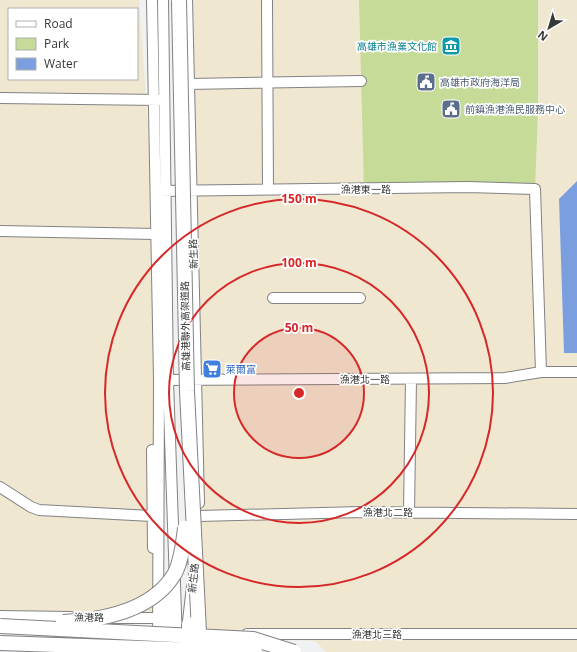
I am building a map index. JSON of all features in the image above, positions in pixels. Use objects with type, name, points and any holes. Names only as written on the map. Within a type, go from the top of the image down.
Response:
[{"type":"highway","name":"高雄港聯外高架道路","points":[[172,0],[177,391],[186,528],[190,652]]},
{"type":"highway","name":"高雄港聯外高架道路","points":[[179,0],[186,391],[200,652]]},
{"type":"highway","points":[[0,626],[85,620],[125,611],[145,602],[164,587],[175,572],[182,554],[186,528]]},
{"type":"highway","points":[[0,626],[253,640],[294,652]]},
{"type":"highway","points":[[0,643],[256,652]]},
{"type":"street","name":"新生路","points":[[147,0],[156,191],[160,380],[156,516],[164,618],[154,652]]},
{"type":"street","name":"新生路","points":[[151,100],[152,0]]},
{"type":"street","name":"新生路","points":[[158,652],[164,618],[171,515],[160,380],[153,234],[164,100],[163,0]]},
{"type":"street","name":"新生路","points":[[178,652],[199,516],[187,0]]},
{"type":"street","points":[[267,0],[268,189]]},
{"type":"street","points":[[189,84],[361,81]]},
{"type":"street","points":[[0,98],[164,100]]},
{"type":"street","name":"漁港東一路","points":[[156,191],[468,187],[535,188],[542,372]]},
{"type":"street","points":[[0,231],[153,234]]},
{"type":"street","points":[[273,298],[360,298]]},
{"type":"street","name":"漁港北一路","points":[[160,380],[505,378],[542,372],[577,372]]},
{"type":"street","points":[[410,513],[411,379]]},
{"type":"street","points":[[0,487],[31,507],[39,510],[156,516]]},
{"type":"street","name":"漁港北二路","points":[[199,516],[410,513],[577,514]]},
{"type":"street","name":"漁港路","points":[[0,616],[164,618]]},
{"type":"street","name":"新生路","points":[[164,618],[182,633],[184,652]]},
{"type":"street","name":"漁港北三路","points":[[182,633],[577,634]]},
{"type":"shaded area","points":[[0,0],[139,0],[156,234],[159,618],[0,616]]},
{"type":"shaded area","points":[[176,0],[577,0],[577,181],[559,199],[564,353],[577,353],[577,652],[326,652],[315,641],[189,636]]},
{"type":"green space","points":[[359,0],[538,0],[538,111],[535,189],[364,188]]},
{"type":"water","points":[[577,181],[577,353],[564,353],[559,199]]},
{"type":"place","name":"高雄市漁業文化館","points":[[451,46]]},
{"type":"place","name":"高雄市政府海洋局","points":[[426,82]]},
{"type":"place","name":"前鎮漁港漁民服務中心","points":[[451,109]]},
{"type":"place","name":"萊爾富","points":[[212,369]]}]
